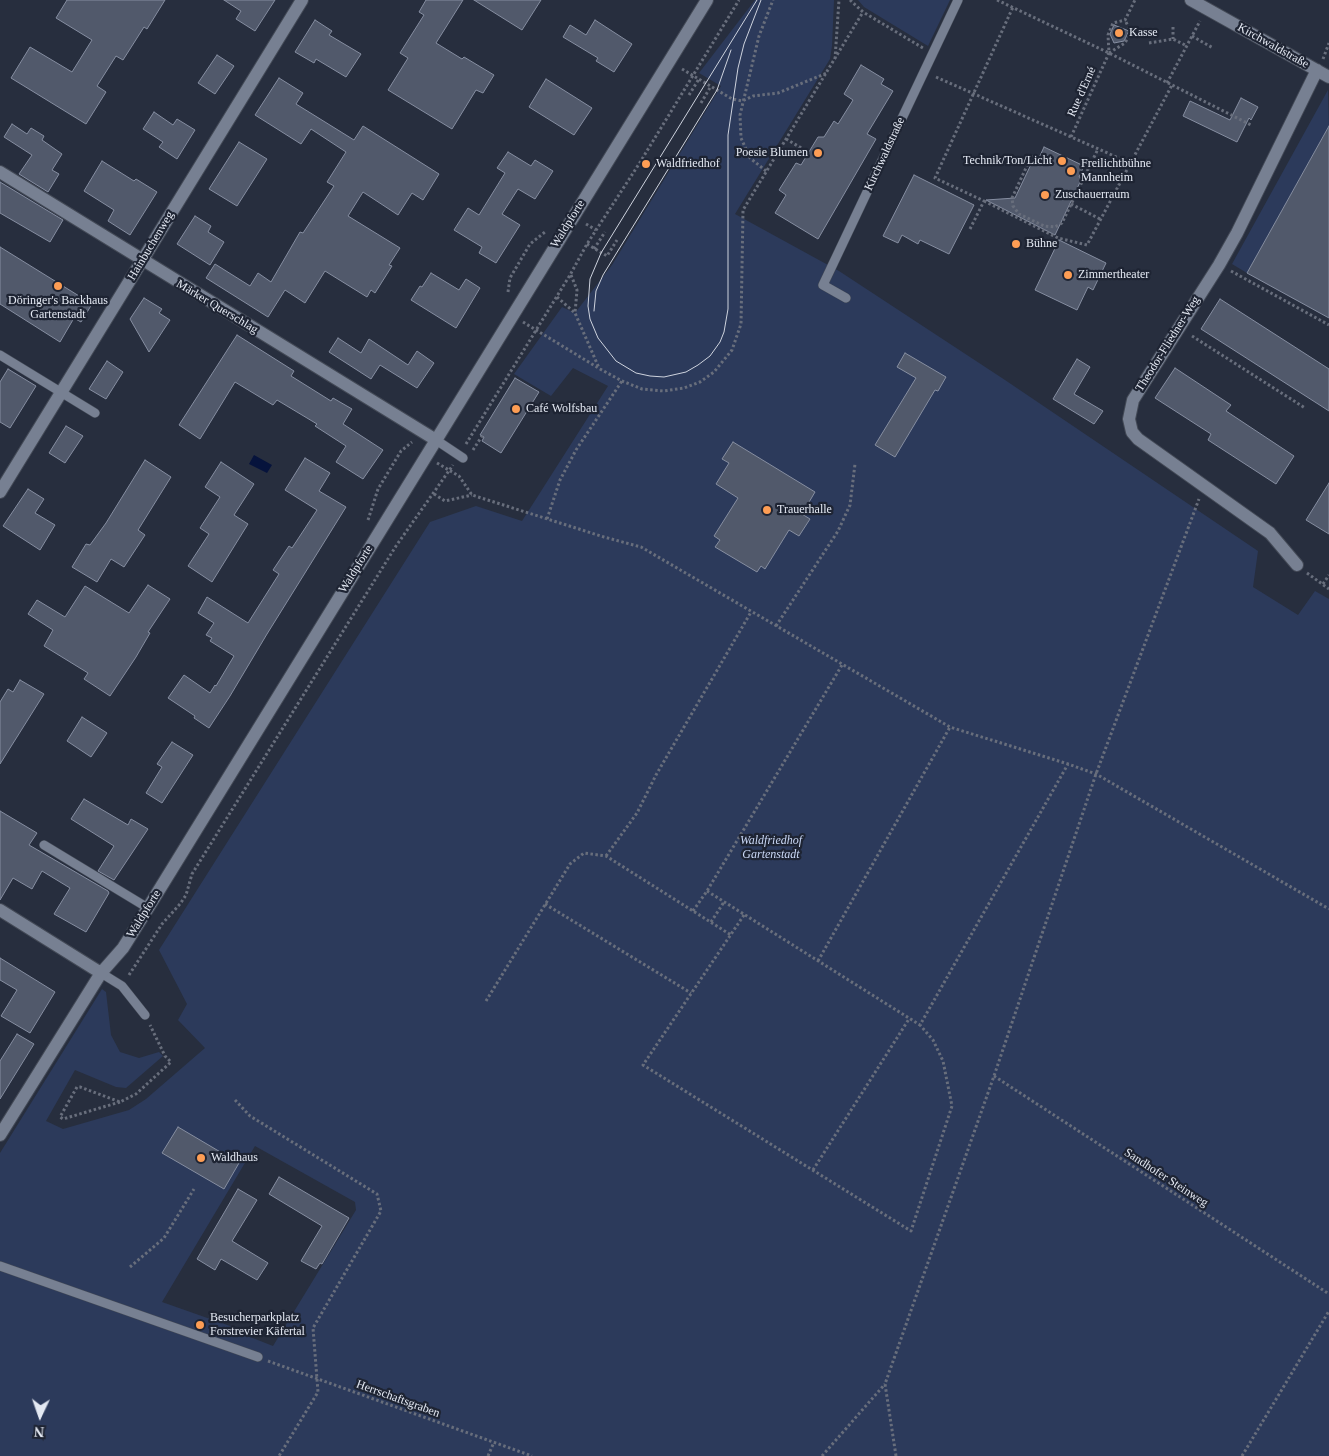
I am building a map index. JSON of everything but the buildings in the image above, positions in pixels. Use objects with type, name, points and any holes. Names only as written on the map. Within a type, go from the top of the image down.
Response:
[{"type":"street","name":"Hainbuchenweg","points":[[0,492],[302,0]]},
{"type":"street","name":"Waldpforte","points":[[0,1135],[101,973],[123,948],[148,908],[707,0]]},
{"type":"street","name":"Kirchwaldstraße","points":[[1200,4],[1329,77]]},
{"type":"street","name":"Theodor-Fliedner-Weg","points":[[1297,565],[1270,533],[1138,439],[1132,432],[1129,413],[1133,400],[1219,265],[1237,233],[1317,70]]},
{"type":"street","name":"Märker Querschlag","points":[[0,173],[436,440]]},
{"type":"street","points":[[0,910],[101,973]]},
{"type":"lane","name":"Kirchwaldstraße","points":[[846,298],[823,285],[958,0]]},
{"type":"lane","points":[[0,355],[95,413]]},
{"type":"lane","points":[[436,440],[461,457]]},
{"type":"lane","points":[[44,845],[148,908]]},
{"type":"lane","points":[[101,973],[122,986],[145,1015]]},
{"type":"lane","points":[[0,1266],[258,1357]]},
{"type":"path","points":[[122,986],[162,924],[186,895],[192,874],[396,546],[461,457],[472,433],[739,0]]},
{"type":"path","points":[[766,171],[750,158],[740,138],[740,115],[758,36],[773,0]]},
{"type":"path","points":[[835,60],[839,0]]},
{"type":"path","points":[[850,0],[863,12],[932,54]]},
{"type":"path","points":[[998,0],[1109,53],[1251,125]]},
{"type":"path","points":[[1109,53],[1108,35],[1110,29],[1113,23],[1125,20],[1135,0]]},
{"type":"path","points":[[1167,83],[1192,36],[1200,4]]},
{"type":"path","points":[[1013,7],[935,178],[1058,238],[1087,245],[1172,85]]},
{"type":"path","points":[[513,316],[600,370],[632,386],[652,391],[664,391],[684,388],[707,377],[727,357],[741,324],[743,210],[863,12]]},
{"type":"path","points":[[1109,53],[1125,43],[1131,32],[1125,20]]},
{"type":"path","points":[[1173,27],[1173,39]]},
{"type":"path","points":[[1192,36],[1213,48]]},
{"type":"path","points":[[1150,43],[1173,39],[1187,46]]},
{"type":"path","name":"Rue d'Erné","points":[[1071,138],[1109,53]]},
{"type":"path","points":[[669,61],[732,99],[742,101],[753,96],[778,93],[827,72]]},
{"type":"path","points":[[924,72],[1130,163]]},
{"type":"path","points":[[689,95],[699,79]]},
{"type":"path","points":[[701,102],[711,86]]},
{"type":"path","points":[[786,139],[808,152]]},
{"type":"path","points":[[1032,156],[1012,198],[1013,206],[1019,214],[1044,226],[1055,227],[1062,223],[1098,149]]},
{"type":"path","points":[[970,229],[984,201]]},
{"type":"path","points":[[1071,204],[1100,220]]},
{"type":"path","points":[[583,222],[596,230]]},
{"type":"path","points":[[594,249],[605,232]]},
{"type":"path","points":[[587,244],[607,256],[617,240]]},
{"type":"path","points":[[1219,265],[1329,325]]},
{"type":"path","points":[[570,275],[577,290],[575,313]]},
{"type":"path","points":[[557,297],[575,313],[600,370]]},
{"type":"path","points":[[1179,327],[1305,408]]},
{"type":"path","points":[[547,519],[560,480],[576,450],[622,381]]},
{"type":"path","points":[[472,433],[480,438],[482,436]]},
{"type":"path","points":[[426,456],[459,476],[472,495]]},
{"type":"path","points":[[776,626],[838,531],[850,505],[856,464]]},
{"type":"path","points":[[822,1456],[884,1384],[994,1076],[1096,774],[1204,487]]},
{"type":"path","points":[[434,494],[445,501],[472,495],[641,547],[950,727],[1096,774],[1329,909]]},
{"type":"path","points":[[1297,565],[1329,588]]},
{"type":"path","points":[[1323,584],[1329,575]]},
{"type":"path","points":[[606,856],[637,813],[656,775],[751,612]]},
{"type":"path","points":[[693,911],[707,891],[842,665]]},
{"type":"path","points":[[818,961],[950,727]]},
{"type":"path","points":[[920,1026],[1068,764]]},
{"type":"path","points":[[486,1001],[570,864],[584,853],[606,856],[730,935]]},
{"type":"path","points":[[707,891],[910,1019],[920,1026],[933,1040],[943,1061],[952,1106],[911,1230],[642,1065],[744,915]]},
{"type":"path","points":[[710,922],[724,902]]},
{"type":"path","points":[[545,904],[692,993]]},
{"type":"path","points":[[120,1102],[80,1087],[76,1088],[60,1116],[63,1118],[120,1102],[136,1094],[171,1062],[165,1056],[145,1015]]},
{"type":"path","points":[[813,1170],[910,1019]]},
{"type":"path","name":"Sandhofer Steinweg","points":[[994,1076],[1329,1294]]},
{"type":"path","points":[[235,1100],[250,1116],[377,1194],[381,1211],[313,1328],[318,1392],[279,1456]]},
{"type":"path","points":[[130,1267],[164,1238],[194,1189]]},
{"type":"path","points":[[1242,1456],[1329,1310]]},
{"type":"path","name":"Herrschaftsgraben","points":[[258,1357],[532,1456]]},
{"type":"path","points":[[884,1384],[896,1456]]},
{"type":"path","points":[[488,1456],[494,1442]]},
{"type":"green space","name":"Waldfriedhof Gartenstadt","points":[[755,0],[834,0],[830,59],[735,214],[839,271],[1005,380],[1258,551],[1253,587],[1298,615],[1315,591],[1329,599],[1329,1456],[0,1456],[0,1153],[102,989],[106,992],[111,1035],[120,1052],[139,1058],[159,1052],[163,1056],[126,1088],[116,1087],[75,1070],[46,1121],[63,1129],[129,1110],[146,1099],[205,1048],[178,1020],[187,1004],[159,950],[430,522],[476,506],[522,521],[608,386],[573,368],[551,396],[514,374],[562,307],[575,313],[612,265],[721,86],[699,73]],"holes":[[[255,1146],[355,1202],[356,1210],[273,1346],[245,1335],[230,1326],[162,1302]]]},
{"type":"green space","points":[[858,0],[950,0],[928,46],[864,7]]},
{"type":"green space","points":[[1328,90],[1329,126],[1247,273],[1232,264]]},
{"type":"shaded area","points":[[254,455],[272,465],[267,473],[249,464]]},
{"type":"tram line","points":[[757,0],[601,253],[590,279],[588,306],[590,319],[598,338],[616,361],[636,373],[664,377],[686,372],[710,356],[720,342],[724,332],[728,309],[728,135],[738,68],[744,44],[761,0]]},
{"type":"tram line","points":[[594,311],[596,291],[603,275],[717,90],[731,50]]},
{"type":"place","name":"Kasse","points":[[1119,33]]},
{"type":"place","name":"Poesie Blumen","points":[[818,153]]},
{"type":"place","name":"Technik/Ton/Licht","points":[[1062,161]]},
{"type":"place","name":"Waldfriedhof","points":[[646,164]]},
{"type":"place","name":"Freilichtbühne Mannheim","points":[[1071,171]]},
{"type":"place","name":"Zuschauerraum","points":[[1045,195]]},
{"type":"place","name":"Bühne","points":[[1016,244]]},
{"type":"place","name":"Zimmertheater","points":[[1068,275]]},
{"type":"place","name":"Döringer's Backhaus Gartenstadt","points":[[58,286]]},
{"type":"place","name":"Café Wolfsbau","points":[[516,409]]},
{"type":"place","name":"Trauerhalle","points":[[767,510]]},
{"type":"place","name":"Waldhaus","points":[[201,1158]]},
{"type":"place","name":"Besucherparkplatz Forstrevier Käfertal","points":[[200,1325]]}]
